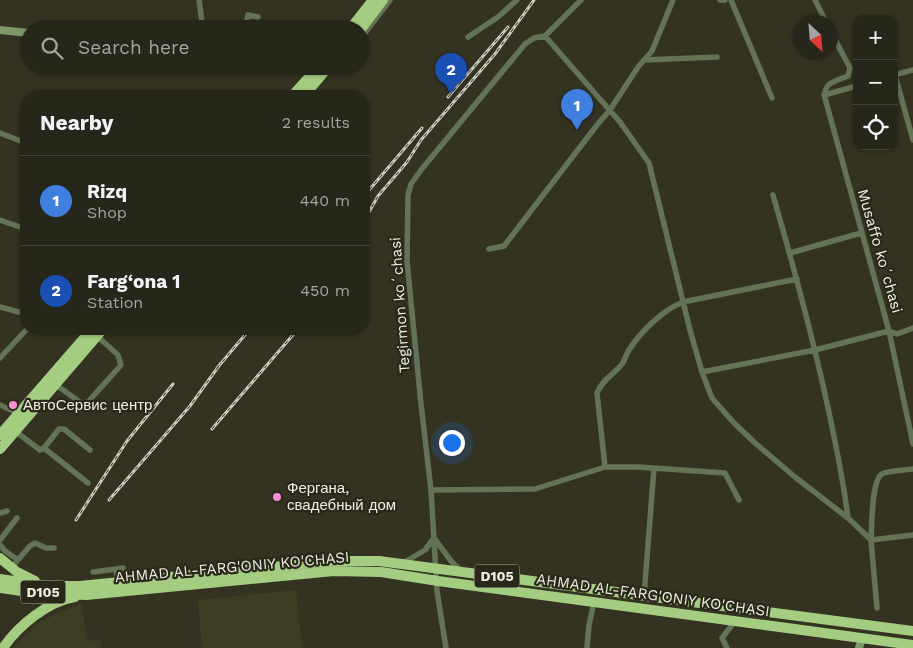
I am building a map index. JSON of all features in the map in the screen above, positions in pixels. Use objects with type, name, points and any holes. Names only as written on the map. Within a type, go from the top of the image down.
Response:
[{"type":"highway","points":[[357,20],[373,0]]},
{"type":"highway","points":[[368,20],[383,0]]},
{"type":"highway","points":[[298,90],[314,75]]},
{"type":"highway","points":[[308,90],[317,75]]},
{"type":"highway","points":[[0,435],[18,413],[92,335]]},
{"type":"highway","points":[[0,448],[55,384],[93,335]]},
{"type":"highway","points":[[0,558],[15,564],[26,577],[48,586]]},
{"type":"highway","name":"AHMAD AL-FARG'ONIY KO'CHASI","points":[[0,579],[48,586],[80,586],[332,561],[379,562],[913,631]]},
{"type":"highway","name":"AHMAD AL-FARG'ONIY KO'CHASI","points":[[0,588],[28,592],[86,595],[334,571],[381,572],[735,621],[860,643],[913,645]]},
{"type":"highway","points":[[3,648],[16,632],[35,616],[71,597],[86,595]]},
{"type":"highway","points":[[860,643],[862,625]]},
{"type":"street","points":[[199,0],[202,20]]},
{"type":"street","points":[[370,26],[390,0]]},
{"type":"street","points":[[468,37],[498,17],[517,0]]},
{"type":"street","name":"Tegirmon koʻchasi","points":[[446,648],[440,619],[432,490],[421,404],[407,261],[409,190],[421,170],[525,44],[534,38],[545,36],[582,0]]},
{"type":"street","points":[[489,249],[504,246],[596,125],[610,110],[652,51],[673,0]]},
{"type":"street","points":[[720,0],[725,0]]},
{"type":"street","points":[[731,0],[772,98]]},
{"type":"street","points":[[815,0],[822,15]]},
{"type":"street","points":[[247,20],[248,15],[258,17]]},
{"type":"street","points":[[0,30],[20,32]]},
{"type":"street","points":[[545,36],[610,110],[649,163],[702,372],[712,398],[734,423],[795,477],[848,518],[871,540]]},
{"type":"street","points":[[838,45],[850,68],[850,73],[848,76],[827,85],[824,95],[853,87]]},
{"type":"street","points":[[644,60],[717,57]]},
{"type":"street","points":[[898,74],[913,70]]},
{"type":"street","points":[[898,86],[913,140]]},
{"type":"street","name":"Musaffo koʻchasi","points":[[824,95],[889,332],[913,444]]},
{"type":"street","points":[[0,133],[20,141]]},
{"type":"street","points":[[772,195],[798,279],[815,350],[843,476],[848,518]]},
{"type":"street","points":[[0,220],[20,227]]},
{"type":"street","points":[[790,253],[861,233]]},
{"type":"street","points":[[604,467],[597,393],[600,386],[622,364],[630,349],[656,319],[674,306],[684,302],[798,279]]},
{"type":"street","points":[[0,307],[20,312]]},
{"type":"street","points":[[702,372],[815,350],[889,332],[897,334],[913,328]]},
{"type":"street","points":[[0,358],[21,335]]},
{"type":"street","points":[[55,384],[81,403],[88,402],[121,365],[118,355],[98,335]]},
{"type":"street","points":[[0,405],[18,413]]},
{"type":"street","points":[[15,431],[40,450],[44,448],[59,429],[64,429],[90,450]]},
{"type":"street","points":[[44,448],[88,483]]},
{"type":"street","points":[[432,490],[535,490],[604,467],[654,468],[726,473],[739,500]]},
{"type":"street","points":[[644,596],[654,468]]},
{"type":"street","points":[[877,608],[875,568],[871,540],[876,480],[882,474],[913,469]]},
{"type":"street","points":[[0,513],[7,511]]},
{"type":"street","points":[[0,540],[17,518]]},
{"type":"street","points":[[871,540],[913,535]]},
{"type":"street","points":[[401,564],[425,550],[434,538],[462,572]]},
{"type":"street","points":[[0,545],[15,564],[30,546],[36,543],[46,548],[54,548]]},
{"type":"street","points":[[93,572],[120,569],[118,582]]},
{"type":"street","points":[[587,648],[594,602]]},
{"type":"street","points":[[727,648],[722,638],[735,621]]},
{"type":"shaded area","points":[[296,590],[302,648],[202,648],[198,600]]},
{"type":"shaded area","points":[[82,604],[87,641],[100,640],[101,648],[12,648],[40,622]]},
{"type":"railway","points":[[370,210],[378,196],[407,162],[421,140],[495,54],[534,0]]},
{"type":"railway","points":[[448,97],[508,27]]},
{"type":"railway","points":[[370,189],[422,128]]},
{"type":"railway","points":[[217,368],[245,335]]},
{"type":"railway","points":[[212,429],[293,335]]},
{"type":"railway","points":[[109,500],[190,406],[221,363]]},
{"type":"railway","points":[[76,520],[127,441],[173,384]]},
{"type":"place","name":"Farg‘ona 1","points":[[451,94]]},
{"type":"place","name":"Rizq","points":[[577,130]]},
{"type":"place","name":"АвтоСервис центр","points":[[13,405]]},
{"type":"place","name":"Фергана, свадебный дом","points":[[277,497]]}]
